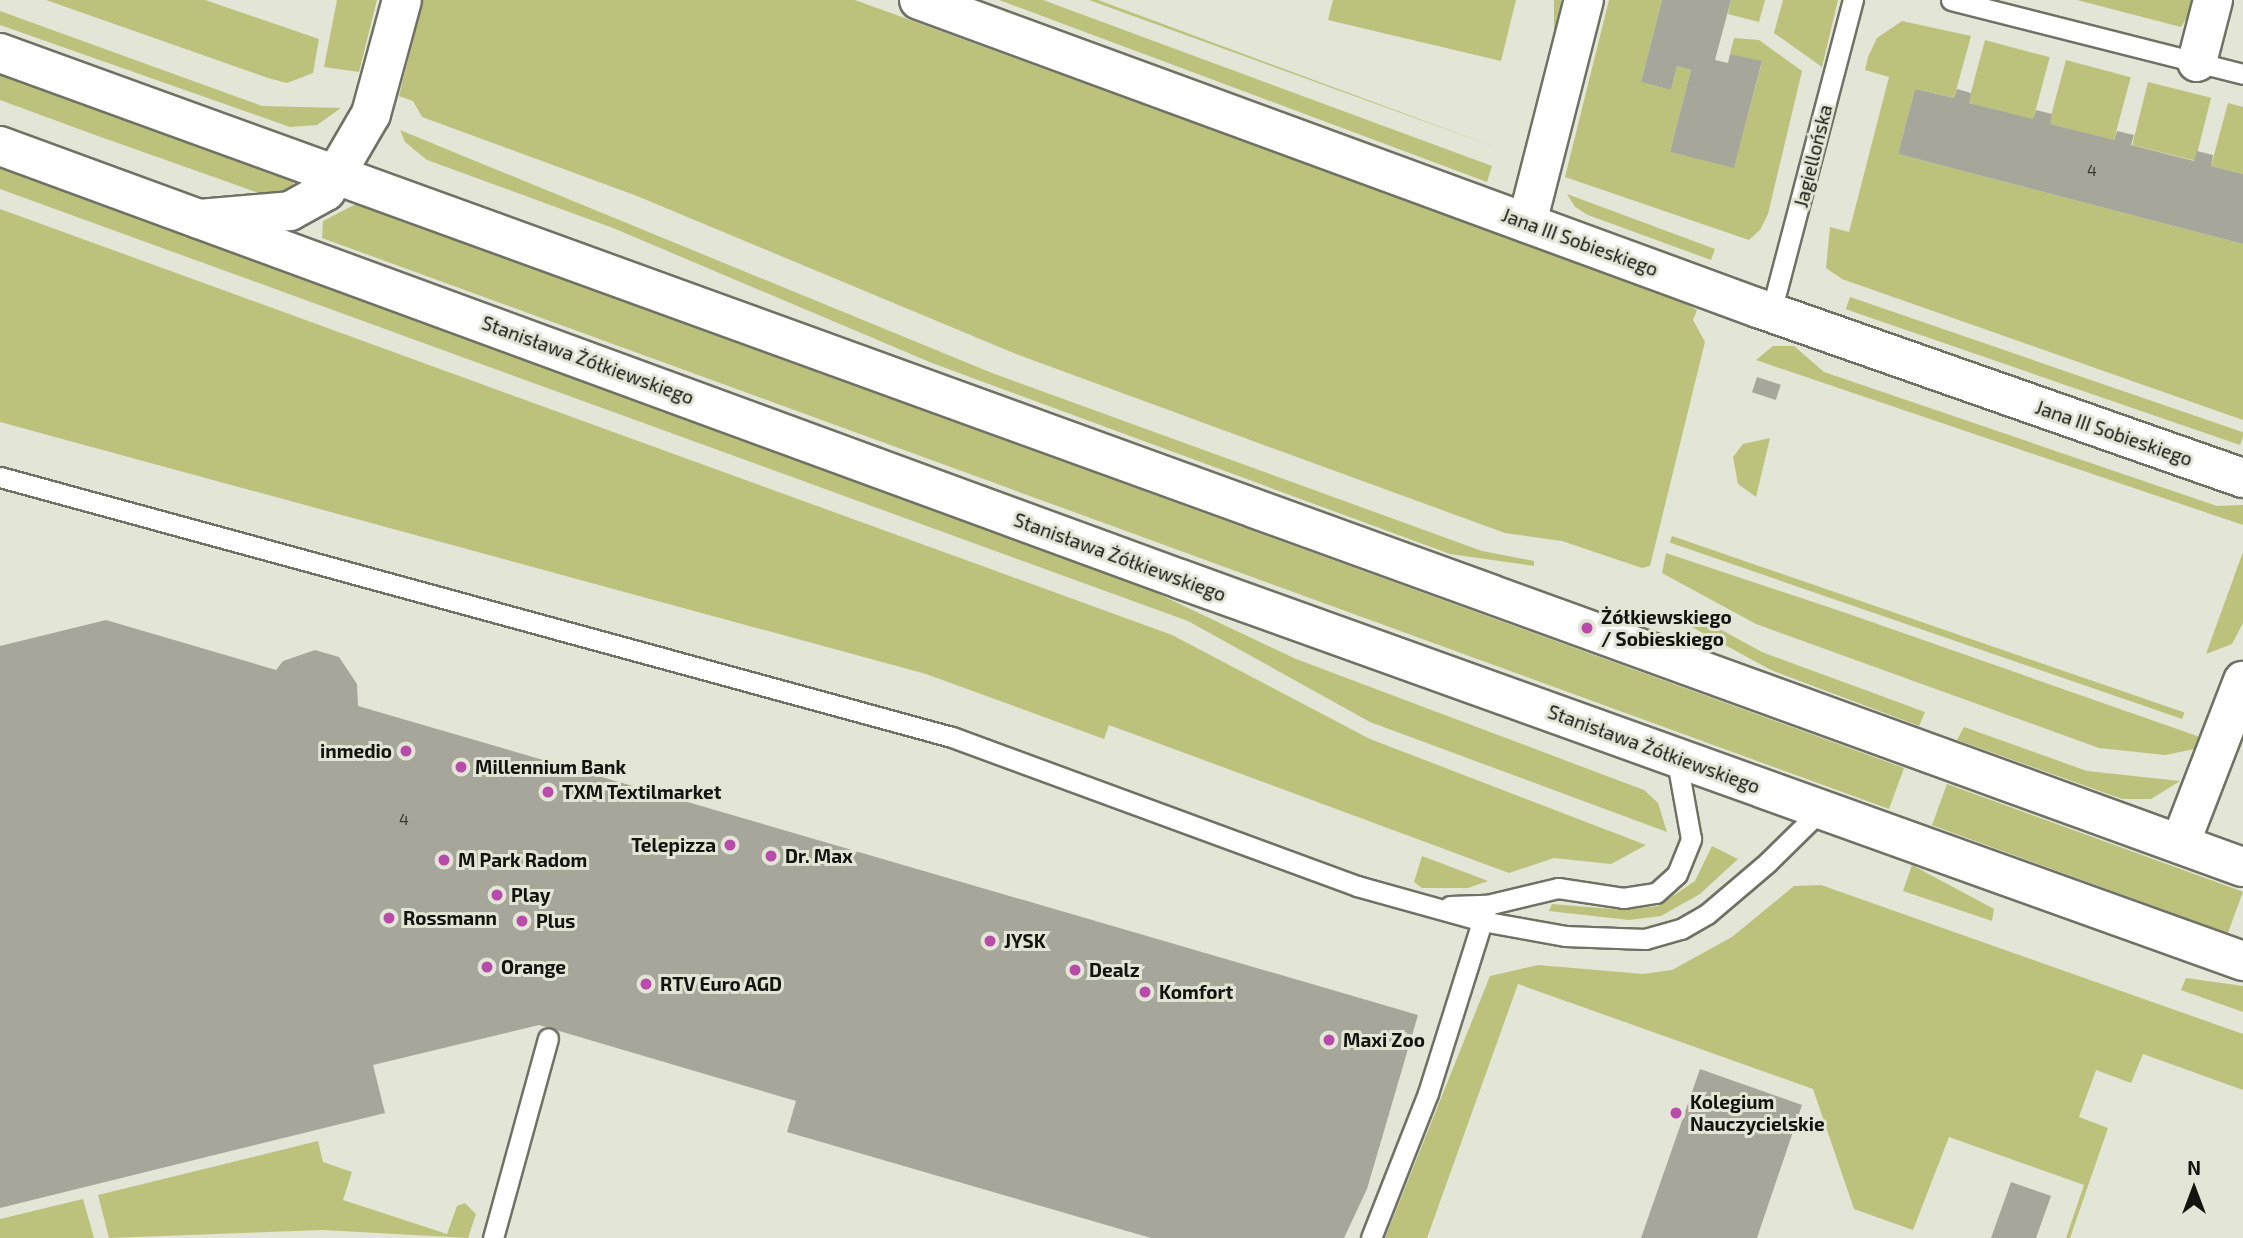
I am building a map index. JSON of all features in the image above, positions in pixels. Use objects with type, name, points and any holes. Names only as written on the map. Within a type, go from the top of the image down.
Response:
[{"type":"main road","points":[[199,219],[290,211],[312,203],[338,175],[371,114],[401,0]]},
{"type":"main road","name":"Jana III Sobieskiego","points":[[919,0],[1771,312],[2243,478]]},
{"type":"main road","points":[[1527,223],[1584,0]]},
{"type":"main road","points":[[2197,62],[2213,0]]},
{"type":"main road","points":[[0,53],[2243,867]]},
{"type":"main road","name":"Stanisława Żółkiewskiego","points":[[0,146],[1180,579],[2243,961]]},
{"type":"main road","points":[[2180,844],[2243,681]]},
{"type":"lane","name":"Jagiellońska","points":[[1771,312],[1853,0]]},
{"type":"lane","points":[[1951,0],[2243,74]]},
{"type":"lane","points":[[0,477],[952,737],[1357,886],[1428,907],[1484,913],[1592,937],[1645,939],[1681,929],[1758,870],[1822,809]]},
{"type":"lane","points":[[1484,913],[1558,888],[1623,898],[1656,893],[1677,874],[1691,839],[1676,756]]},
{"type":"lane","points":[[1371,1238],[1424,1102],[1484,913]]},
{"type":"lane","points":[[494,1238],[548,1038]]},
{"type":"green space","points":[[46,0],[205,0],[319,39],[313,73],[287,83],[268,78]]},
{"type":"green space","points":[[337,0],[377,0],[359,72],[324,67]]},
{"type":"green space","points":[[423,0],[855,0],[1679,300],[1697,310],[1693,320],[1705,342],[1650,566],[1642,568],[1562,541],[1505,533],[1294,456],[1016,354],[637,196],[422,117],[413,101],[399,96]]},
{"type":"green space","points":[[999,0],[1043,0],[1492,166],[1487,182]]},
{"type":"green space","points":[[1089,0],[1098,0],[1495,147]]},
{"type":"green space","points":[[1333,0],[1516,0],[1501,61],[1328,20]]},
{"type":"green space","points":[[1554,0],[1561,0],[1561,146],[1554,146]]},
{"type":"green space","points":[[1609,0],[1662,0],[1641,82],[1671,90],[1677,66],[1691,70],[1670,152],[1734,167],[1762,62],[1730,54],[1734,38],[1759,40],[1802,71],[1768,214],[1760,230],[1749,240],[1565,177]]},
{"type":"green space","points":[[1731,0],[1765,0],[1759,22],[1728,14]]},
{"type":"green space","points":[[1783,0],[1838,0],[1822,67],[1774,33]]},
{"type":"green space","points":[[2077,0],[2198,0],[2181,27]]},
{"type":"green space","points":[[0,11],[262,106],[341,108],[317,125],[290,127],[0,25]]},
{"type":"green space","points":[[1902,21],[1971,36],[1954,98],[1915,89],[1898,154],[2243,244],[2243,420],[1842,279],[1826,268],[1830,227],[1849,232],[1889,77],[1865,70],[1868,57],[1877,38]]},
{"type":"green space","points":[[1985,40],[2050,57],[2033,120],[1968,103]]},
{"type":"green space","points":[[2066,60],[2131,77],[2114,141],[2049,124]]},
{"type":"green space","points":[[0,75],[294,182],[288,196],[262,194],[98,136],[0,100]]},
{"type":"green space","points":[[2148,82],[2211,98],[2195,161],[2132,145]]},
{"type":"green space","points":[[2228,103],[2243,107],[2243,174],[2211,166]]},
{"type":"green space","points":[[400,130],[992,373],[1482,551],[1534,561],[1534,566],[1450,554],[932,363],[613,228],[427,160],[405,142]]},
{"type":"green space","points":[[0,168],[1127,579],[1296,659],[1644,790],[1658,803],[1667,832],[1370,722],[1188,621],[0,189]]},
{"type":"green space","points":[[1567,194],[1715,249],[1711,260],[1588,215],[1575,207]]},
{"type":"green space","points":[[356,204],[1904,768],[1889,809],[322,238],[323,221]]},
{"type":"green space","points":[[0,209],[1172,635],[1370,739],[1646,845],[1611,864],[1554,858],[1509,873],[1109,725],[1104,739],[926,674],[0,422]]},
{"type":"green space","points":[[1850,297],[2243,432],[2240,445],[1846,309]]},
{"type":"green space","points":[[1773,346],[1794,346],[1824,372],[2217,506],[2243,505],[2243,525],[1756,360]]},
{"type":"green space","points":[[1770,438],[1756,497],[1738,484],[1733,457],[1743,444]]},
{"type":"green space","points":[[1672,536],[2184,712],[2182,719],[1670,543]]},
{"type":"green space","points":[[2243,552],[2243,623],[2232,644],[2206,654]]},
{"type":"green space","points":[[1666,553],[2200,737],[2195,749],[2165,755],[2099,748],[1756,624],[1662,573]]},
{"type":"green space","points":[[1685,610],[1762,652],[1925,712],[1919,726],[1771,670],[1677,619]]},
{"type":"green space","points":[[1964,727],[2087,771],[2180,781],[2151,799],[2122,799],[1957,740]]},
{"type":"green space","points":[[1947,784],[2243,892],[2228,933],[1932,825]]},
{"type":"green space","points":[[1712,846],[1738,859],[1700,894],[1661,916],[1629,920],[1549,911],[1552,904],[1624,910],[1658,906],[1695,881]]},
{"type":"green space","points":[[1422,856],[1488,881],[1468,888],[1422,888],[1414,882]]},
{"type":"green space","points":[[1912,865],[1994,909],[1992,921],[1903,891]]},
{"type":"green space","points":[[1821,885],[2243,1034],[2243,1090],[2143,1054],[2131,1083],[2096,1070],[2079,1117],[2108,1128],[2070,1238],[2066,1238],[2084,1185],[1949,1137],[1913,1230],[1854,1209],[1813,1089],[1518,984],[1427,1238],[1385,1238],[1490,976],[1538,965],[1643,974],[1672,970],[1732,937],[1794,886]]},
{"type":"green space","points":[[2186,978],[2243,986],[2243,1012],[2181,990]]},
{"type":"green space","points":[[318,1141],[323,1162],[352,1172],[343,1200],[447,1234],[457,1206],[465,1203],[476,1214],[468,1238],[323,1230],[109,1238],[98,1195]]},
{"type":"green space","points":[[83,1199],[94,1238],[0,1238],[0,1219]]},
{"type":"building","points":[[1662,0],[1731,0],[1715,60],[1728,63],[1730,54],[1762,61],[1734,168],[1670,152],[1691,70],[1677,66],[1671,90],[1641,82]]},
{"type":"building","points":[[1915,89],[1954,98],[1957,89],[1971,93],[1969,103],[2033,119],[2036,110],[2052,114],[2050,124],[2114,140],[2117,131],[2134,135],[2131,145],[2194,161],[2197,151],[2213,155],[2211,166],[2243,174],[2243,244],[1898,154]]},
{"type":"building","points":[[1757,377],[1781,385],[1776,400],[1752,392]]},
{"type":"building","name":"M Park Radom","points":[[106,620],[276,670],[283,661],[315,650],[339,657],[357,684],[358,706],[1418,1015],[1367,1189],[1344,1238],[1151,1238],[787,1132],[796,1101],[539,1025],[373,1065],[385,1113],[0,1208],[0,646]]},
{"type":"building","points":[[1700,1069],[1802,1105],[1757,1238],[1641,1238]]},
{"type":"building","points":[[2011,1182],[2051,1196],[2036,1238],[1991,1238]]},
{"type":"place","name":"Żółkiewskiego / Sobieskiego","points":[[1587,628]]},
{"type":"place","name":"inmedio","points":[[406,751]]},
{"type":"place","name":"Millennium Bank","points":[[461,767]]},
{"type":"place","name":"TXM Textilmarket","points":[[548,792]]},
{"type":"place","name":"Telepizza","points":[[730,845]]},
{"type":"place","name":"Dr. Max","points":[[771,856]]},
{"type":"place","name":"M Park Radom","points":[[444,860]]},
{"type":"place","name":"Play","points":[[497,895]]},
{"type":"place","name":"Rossmann","points":[[389,918]]},
{"type":"place","name":"Plus","points":[[522,921]]},
{"type":"place","name":"JYSK","points":[[990,941]]},
{"type":"place","name":"Orange","points":[[487,967]]},
{"type":"place","name":"Dealz","points":[[1075,970]]},
{"type":"place","name":"RTV Euro AGD","points":[[646,984]]},
{"type":"place","name":"Komfort","points":[[1145,992]]},
{"type":"place","name":"Maxi Zoo","points":[[1329,1040]]},
{"type":"place","name":"Kolegium Nauczycielskie","points":[[1676,1113]]}]
